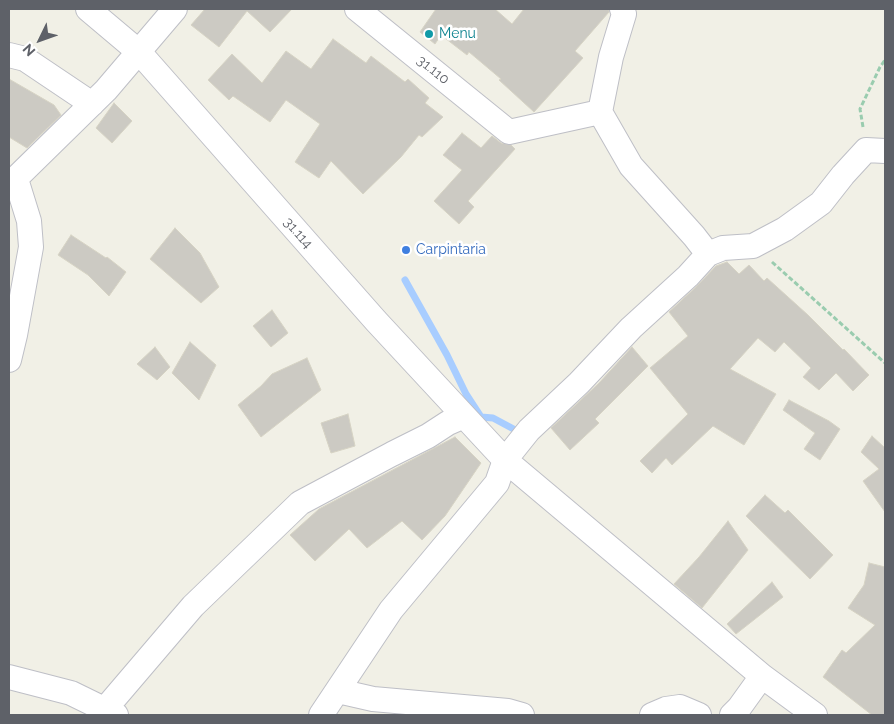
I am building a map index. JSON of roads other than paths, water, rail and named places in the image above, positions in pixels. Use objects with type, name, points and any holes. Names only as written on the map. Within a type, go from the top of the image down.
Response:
[{"type":"street","name":"31.114","points":[[88,9],[139,52],[376,321],[505,460],[762,676],[815,715]]},
{"type":"street","points":[[9,360],[31,247],[29,221],[12,182],[106,90],[175,9]]},
{"type":"street","name":"31.110","points":[[357,9],[509,132],[600,112]]},
{"type":"street","points":[[622,9],[624,14],[611,56],[600,112],[631,166],[708,254]]},
{"type":"street","points":[[9,55],[26,59],[92,104]]},
{"type":"street","points":[[321,715],[391,610],[497,483],[505,460],[529,430],[579,383],[631,328],[688,276],[708,254],[723,248],[753,246],[786,229],[821,203],[843,175],[876,150]]},
{"type":"street","points":[[9,677],[71,693],[107,713],[193,606],[300,503],[464,416]]},
{"type":"street","points":[[732,715],[762,676]]},
{"type":"street","points":[[338,691],[373,699],[508,711],[522,715]]},
{"type":"street","points":[[652,715],[680,707],[699,715]]},
{"type":"waterway","points":[[405,280],[447,355],[466,394],[481,417],[493,418],[521,433]]},
{"type":"place","name":"Menu","points":[[429,34]]},
{"type":"place","name":"Carpintaria","points":[[406,250]]}]
